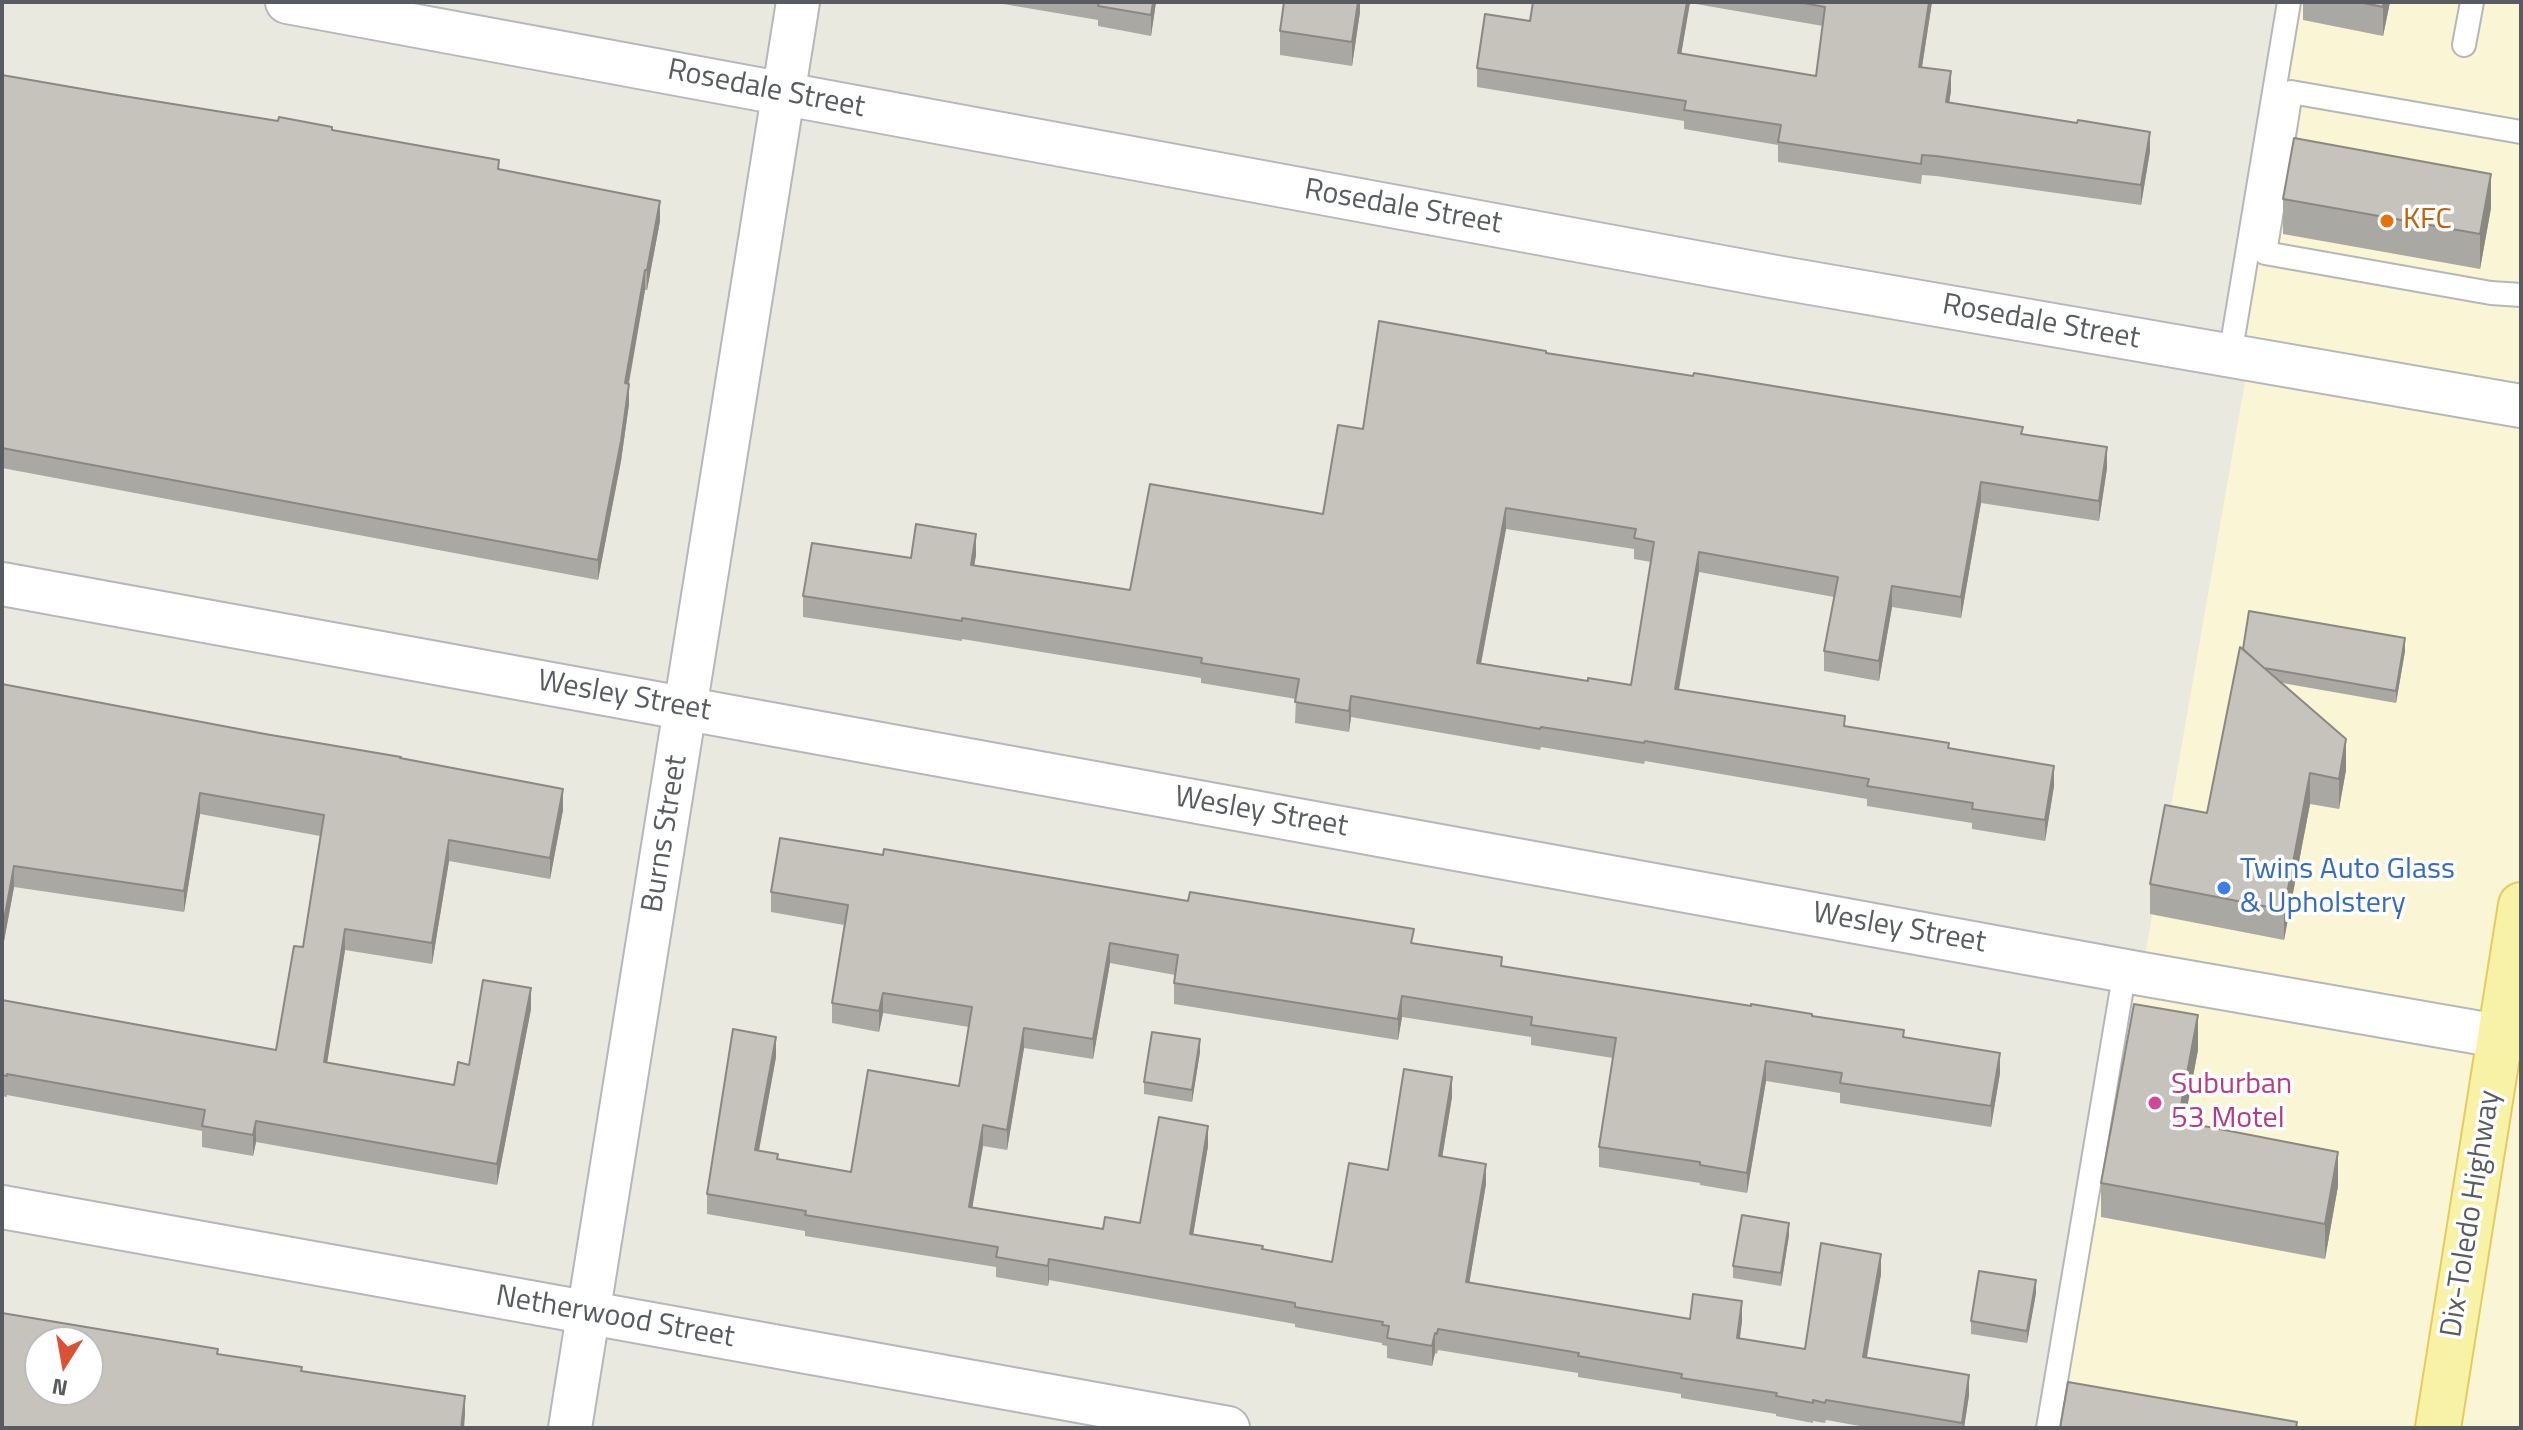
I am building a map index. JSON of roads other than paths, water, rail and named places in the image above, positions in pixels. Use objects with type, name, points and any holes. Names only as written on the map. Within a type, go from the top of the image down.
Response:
[{"type":"main road","name":"Dix-Toledo Highway","points":[[2438,1428],[2510,1038],[2521,905]]},
{"type":"street","name":"Rosedale Street","points":[[287,2],[1776,277],[2521,406]]},
{"type":"street","name":"Burns Street","points":[[570,1428],[798,2]]},
{"type":"street","name":"Wesley Street","points":[[2,584],[2510,1038]]},
{"type":"street","name":"Netherwood Street","points":[[2,1207],[1228,1428]]},
{"type":"lane","points":[[2230,356],[2289,2]]},
{"type":"lane","points":[[2464,45],[2472,2]]},
{"type":"lane","points":[[2521,132],[2291,92],[2265,253],[2491,293],[2521,295]]},
{"type":"lane","points":[[2048,1428],[2125,970]]},
{"type":"place","name":"KFC","points":[[2387,221]]},
{"type":"place","name":"Twins Auto Glass & Upholstery","points":[[2224,888]]},
{"type":"place","name":"Suburban 53 Motel","points":[[2155,1103]]}]
